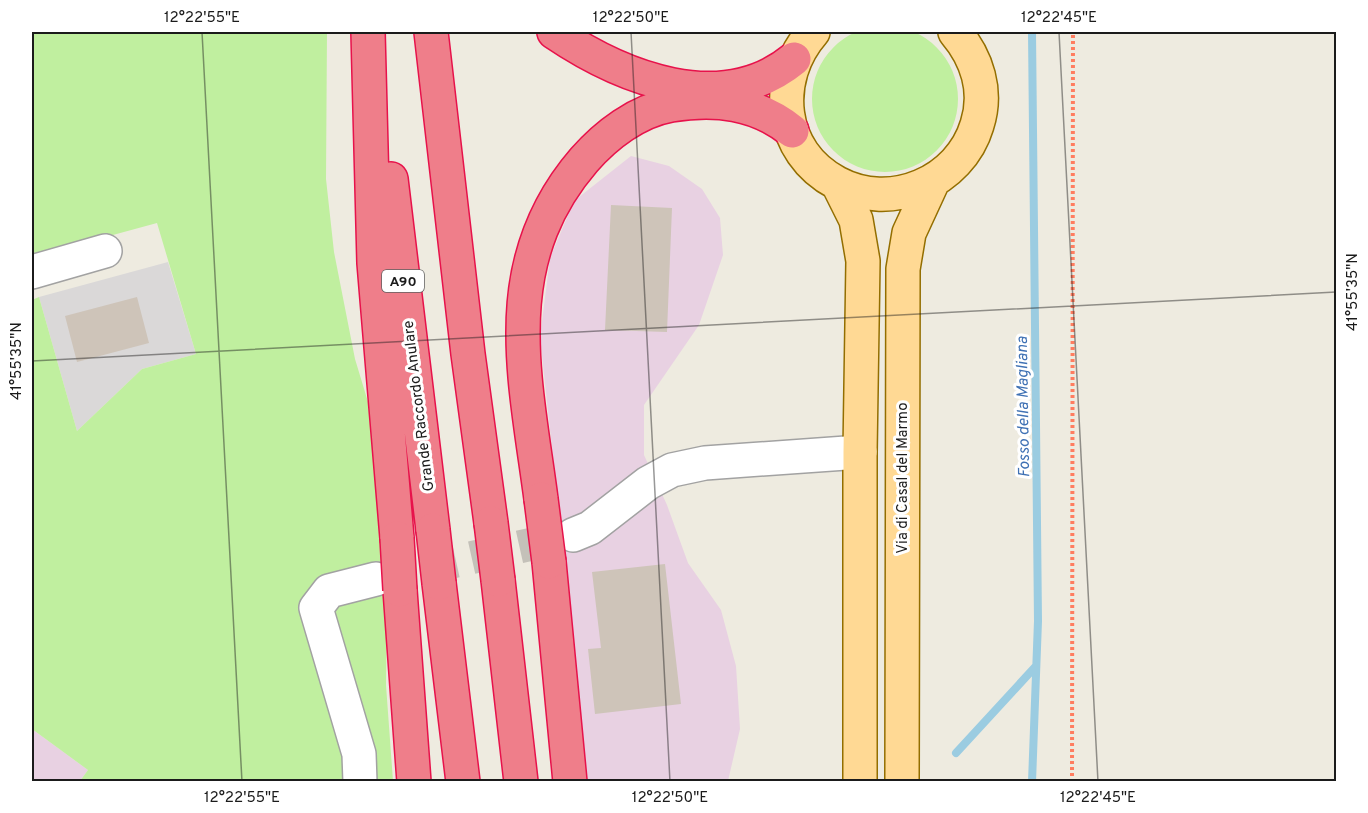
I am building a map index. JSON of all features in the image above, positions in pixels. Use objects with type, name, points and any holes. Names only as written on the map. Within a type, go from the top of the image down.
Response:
[{"type":"highway","name":"Grande Raccordo Anulare","points":[[370,32],[463,782]]},
{"type":"highway","points":[[370,32],[374,263],[397,538],[388,585],[414,782]]},
{"type":"highway","points":[[431,32],[521,782]]},
{"type":"highway","points":[[554,32],[614,66],[662,82],[685,86],[723,89],[748,85],[778,71],[794,59]]},
{"type":"highway","points":[[570,782],[549,562],[521,326],[529,262],[545,218],[562,187],[601,141],[639,116],[668,106],[734,103],[760,112],[792,131]]},
{"type":"main road","points":[[813,32],[794,59],[786,95],[792,131],[803,152],[818,170],[838,183],[868,193],[886,194],[903,193],[933,181],[958,161],[968,147],[979,118],[981,102],[978,70],[955,32]]},
{"type":"main road","name":"Via di Casal del Marmo","points":[[902,782],[903,262],[909,233],[933,181]]},
{"type":"main road","points":[[838,183],[853,209],[862,243],[860,782]]},
{"type":"street","points":[[32,272],[105,251]]},
{"type":"street","points":[[573,535],[590,528],[648,483],[672,470],[705,463],[860,452]]},
{"type":"street","points":[[360,782],[359,754],[316,608],[329,591],[388,585]]},
{"type":"path","points":[[1072,782],[1073,32]]},
{"type":"shaded area","points":[[631,156],[669,166],[702,189],[720,218],[723,255],[699,325],[644,405],[644,455],[667,505],[688,563],[721,610],[736,666],[740,729],[728,781],[588,781],[540,337],[550,258],[574,201]]},
{"type":"shaded area","points":[[168,262],[196,354],[142,369],[77,431],[39,297]]},
{"type":"shaded area","points":[[32,729],[88,770],[80,781],[32,781]]},
{"type":"green space","points":[[885,26],[913,31],[937,47],[953,71],[958,99],[953,127],[937,151],[913,167],[885,172],[857,167],[833,151],[817,127],[812,99],[817,71],[833,47],[857,31]]},
{"type":"green space","points":[[32,32],[327,32],[326,179],[334,252],[355,359],[368,402],[387,601],[386,685],[393,781],[80,781],[88,770],[32,729],[32,300],[39,297],[77,431],[142,369],[196,354],[157,223],[32,257]]},
{"type":"building","points":[[611,205],[672,208],[667,332],[605,330]]},
{"type":"building","points":[[137,297],[149,343],[77,362],[65,316]]},
{"type":"building","points":[[665,564],[681,704],[595,714],[588,649],[601,648],[592,572]]},
{"type":"waterway","name":"Fosso della Magliana","points":[[1032,32],[1038,621],[1032,782]]},
{"type":"waterway","points":[[956,753],[1036,666]]},
{"type":"tunnel","points":[[376,579],[573,535]]}]
